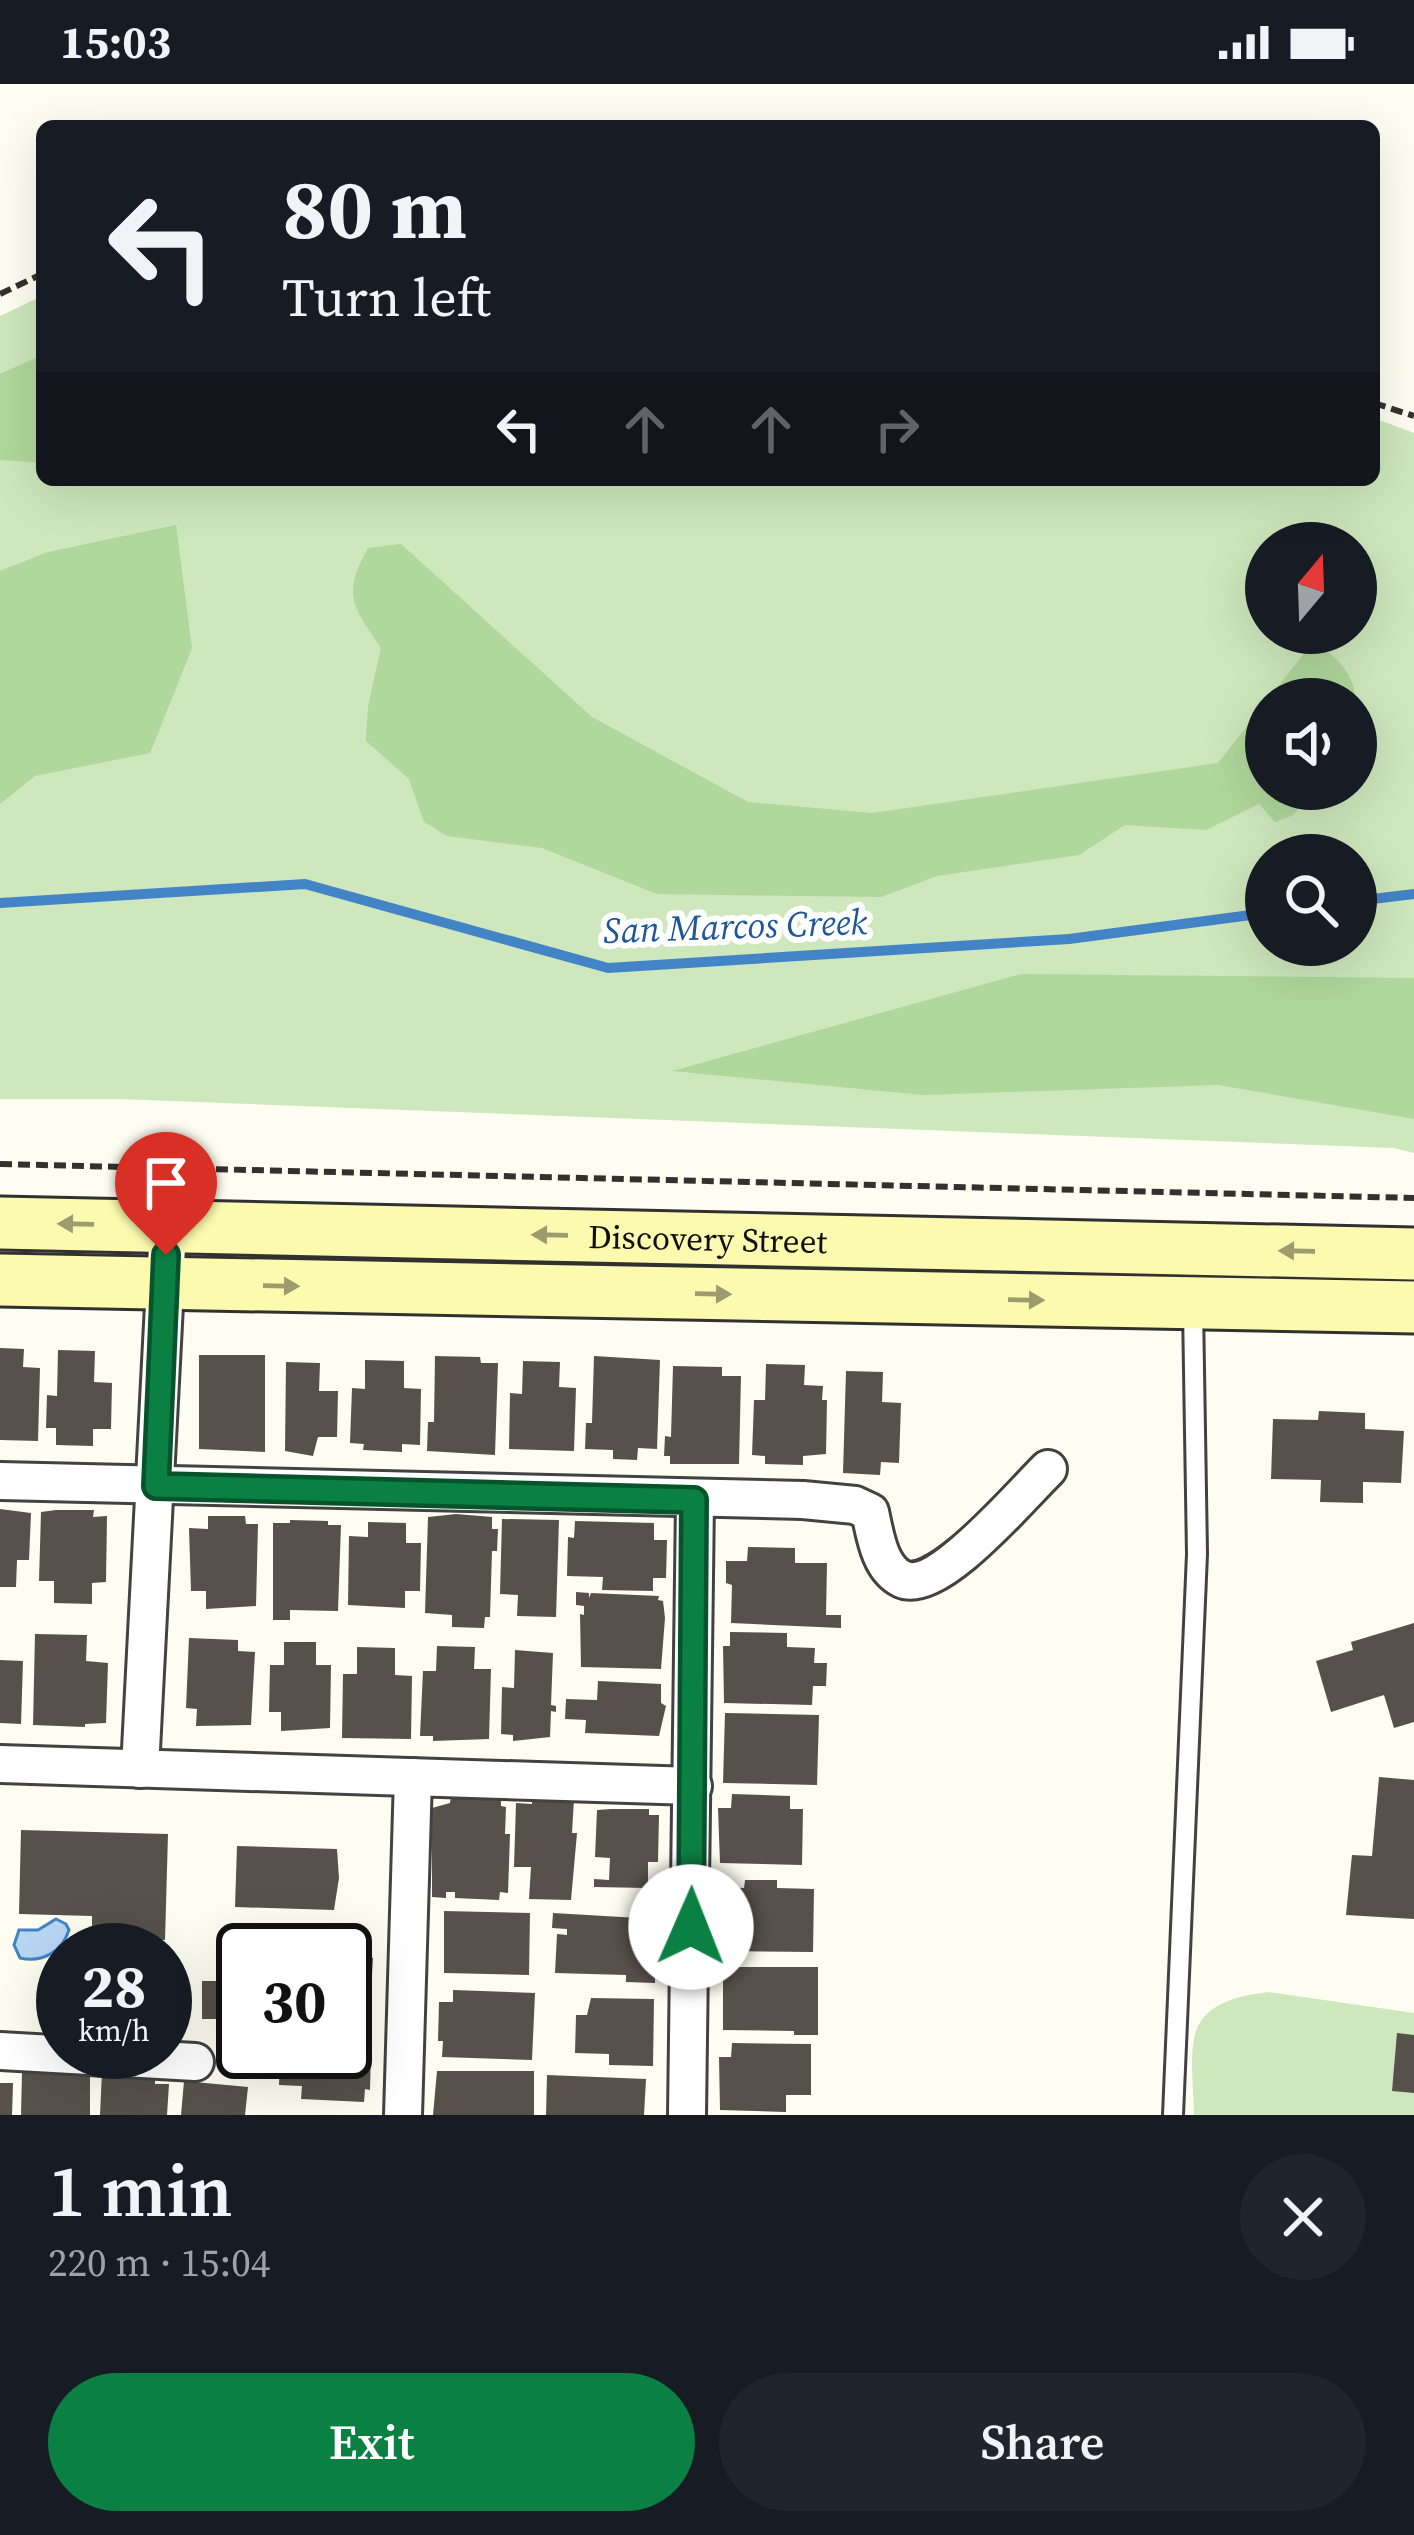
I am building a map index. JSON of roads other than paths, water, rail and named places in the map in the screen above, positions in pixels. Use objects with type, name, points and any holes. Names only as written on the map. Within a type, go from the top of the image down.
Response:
[{"type":"main road","name":"Discovery Street","points":[[0,1222],[1193,1276],[1414,1307]]},
{"type":"main road","name":"Discovery Street","points":[[0,1280],[1193,1276],[1414,1254]]},
{"type":"street","points":[[140,1768],[168,1227]]},
{"type":"street","points":[[0,1481],[855,1505],[870,1513],[881,1556],[899,1578],[919,1582],[944,1570],[1048,1469]]},
{"type":"street","points":[[687,2115],[694,1500]]},
{"type":"street","points":[[0,1764],[693,1786]]},
{"type":"street","points":[[404,2115],[413,1777]]},
{"type":"street","points":[[0,2051],[195,2062]]},
{"type":"lane","points":[[1173,2115],[1197,1554],[1193,1276]]},
{"type":"water","points":[[19,1930],[36,1930],[36,1958],[20,1958],[14,1945]]},
{"type":"waterway","name":"San Marcos Creek","points":[[0,903],[305,884],[608,968],[1069,939],[1245,916]]},
{"type":"waterway","name":"San Marcos Creek","points":[[1377,898],[1414,894]]}]
